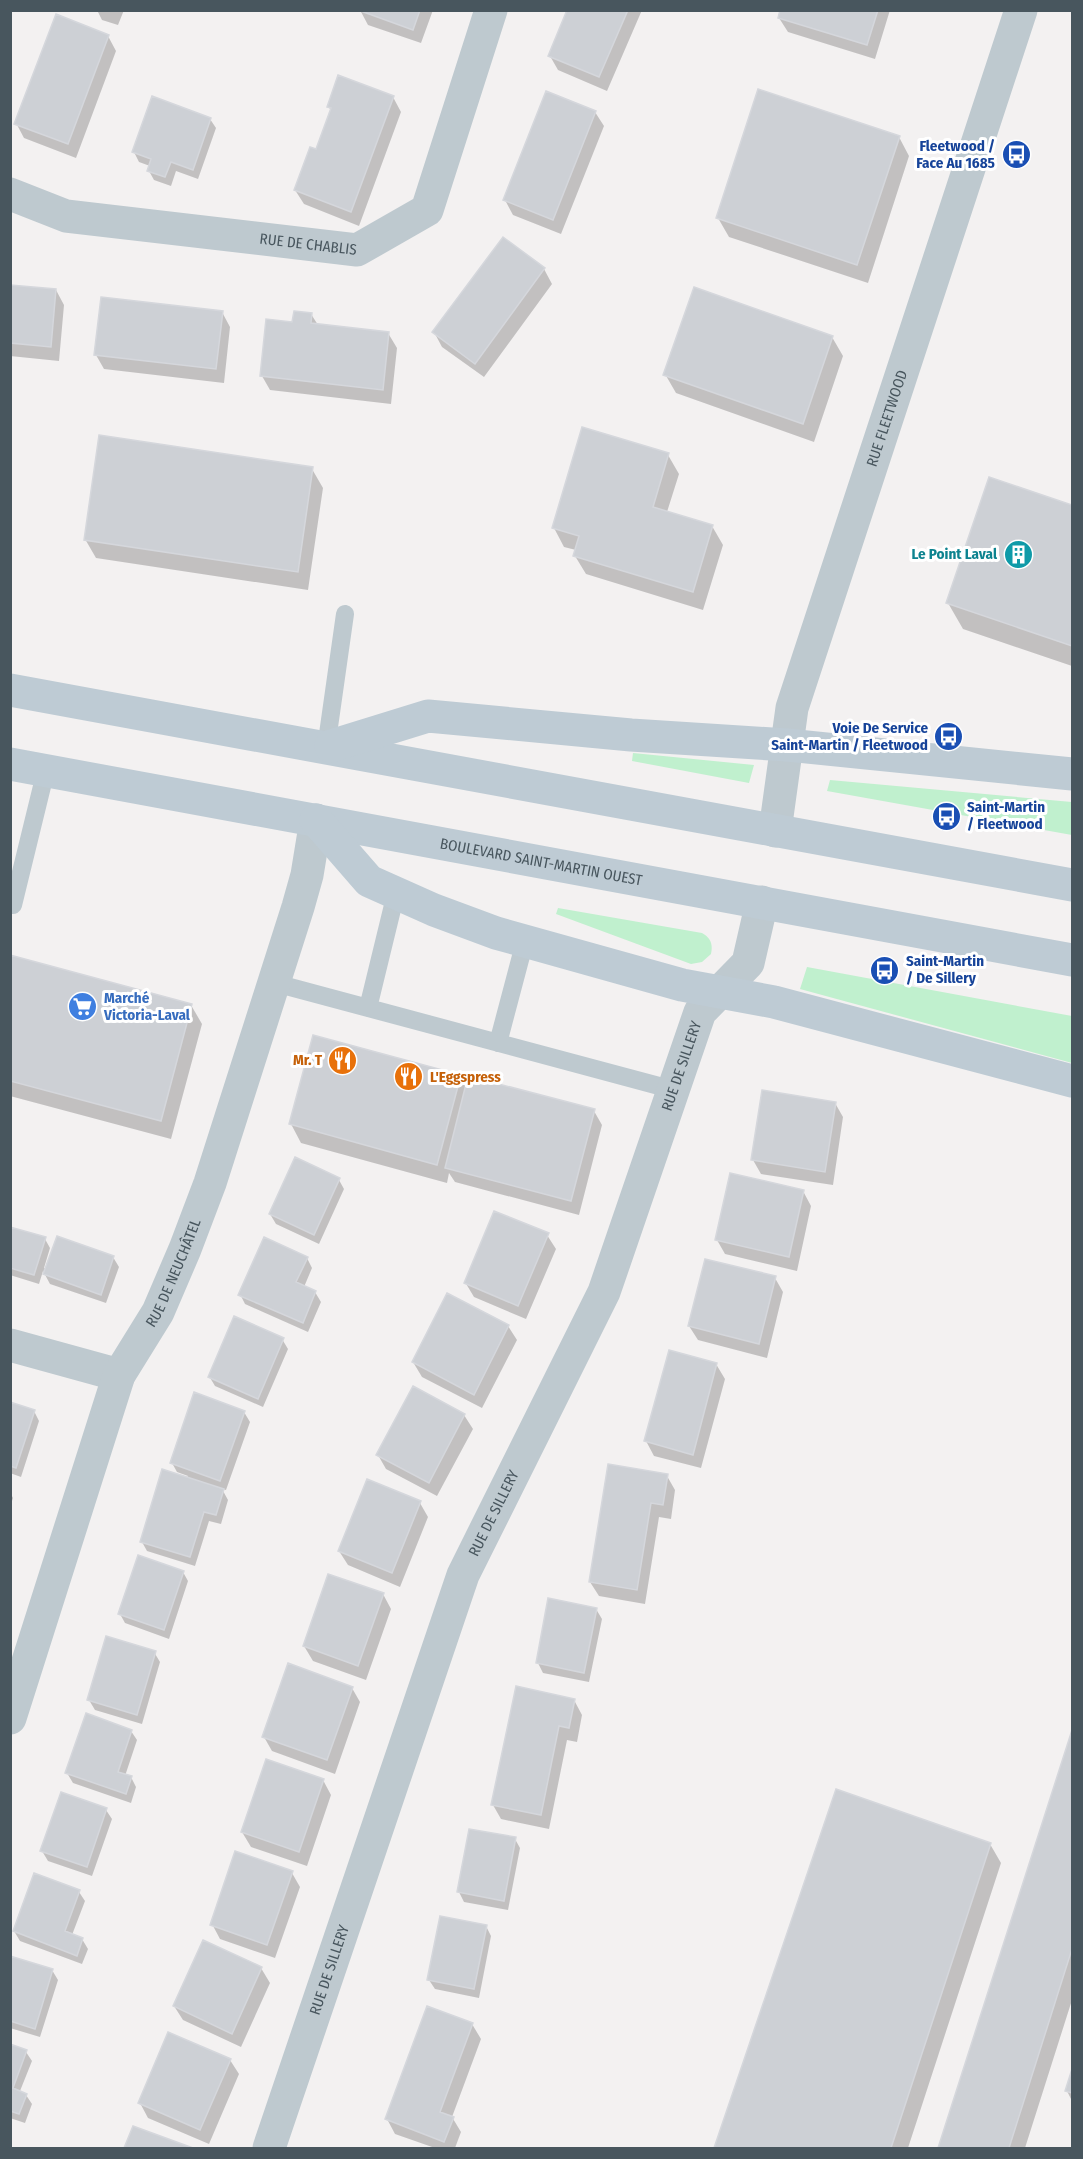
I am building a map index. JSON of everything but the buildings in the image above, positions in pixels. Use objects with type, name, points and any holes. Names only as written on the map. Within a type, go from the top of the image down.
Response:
[{"type":"main road","points":[[10,690],[1072,885]]},
{"type":"main road","points":[[326,748],[428,716],[631,735],[787,745],[1072,774]]},
{"type":"main road","name":"BOULEVARD SAINT-MARTIN OUEST","points":[[10,764],[1072,960]]},
{"type":"main road","points":[[316,820],[369,881],[452,917],[525,941],[671,982],[774,1002],[1072,1082]]},
{"type":"street","name":"RUE DE CHABLIS","points":[[10,194],[66,216],[357,250],[427,210],[491,10]]},
{"type":"street","name":"RUE FLEETWOOD","points":[[776,831],[792,708],[1021,10]]},
{"type":"street","name":"RUE DE NEUCHÂTEL","points":[[10,1718],[119,1375],[158,1312],[210,1183],[275,983],[307,875],[316,820]]},
{"type":"street","name":"RUE DE SILLERY","points":[[269,2148],[463,1575],[604,1292],[700,1012],[748,963],[762,902]]},
{"type":"street","points":[[10,1345],[119,1375]]},
{"type":"lane","points":[[326,748],[345,614]]},
{"type":"lane","points":[[13,905],[46,770]]},
{"type":"lane","points":[[368,1008],[396,893]]},
{"type":"lane","points":[[498,1043],[525,941]]},
{"type":"lane","points":[[275,983],[674,1090]]},
{"type":"green space","points":[[633,753],[754,765],[749,783],[632,761]]},
{"type":"green space","points":[[830,780],[1072,802],[1072,835],[827,791]]},
{"type":"green space","points":[[558,908],[702,933],[711,942],[711,954],[702,962],[691,964],[556,914]]},
{"type":"green space","points":[[807,967],[1072,1016],[1072,1063],[800,989]]},
{"type":"place","name":"Fleetwood / Face Au 1685","points":[[1016,155]]},
{"type":"place","name":"Le Point Laval","points":[[1018,554]]},
{"type":"place","name":"Voie De Service Saint-Martin / Fleetwood","points":[[949,737]]},
{"type":"place","name":"Saint-Martin / Fleetwood","points":[[946,816]]},
{"type":"place","name":"Saint-Martin / De Sillery","points":[[885,970]]},
{"type":"place","name":"Marché Victoria-Laval","points":[[83,1007]]},
{"type":"place","name":"Mr. T","points":[[343,1060]]},
{"type":"place","name":"L'Eggspress","points":[[409,1077]]}]
